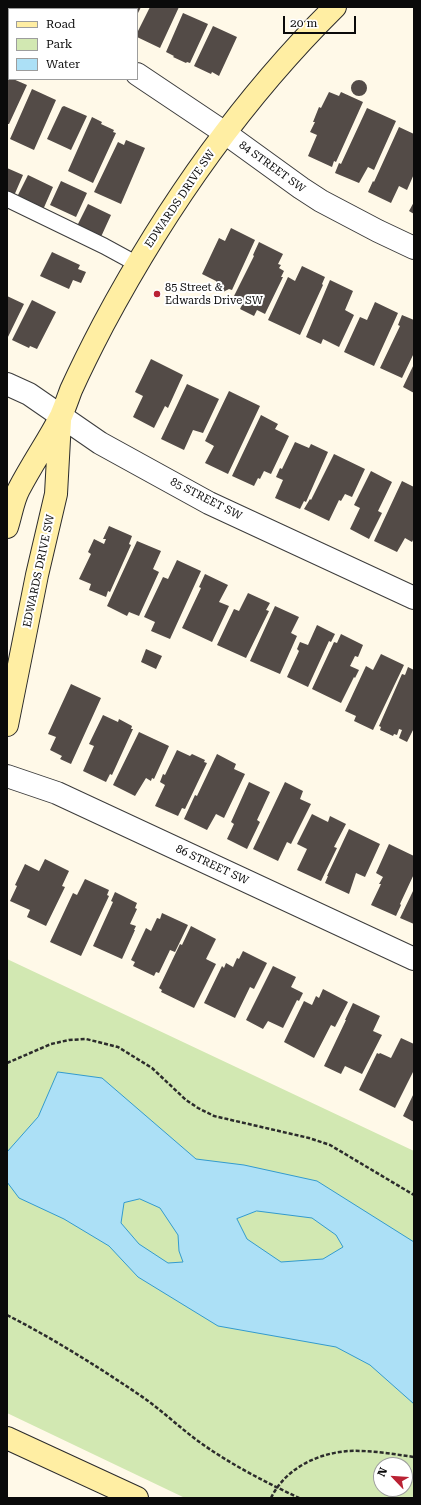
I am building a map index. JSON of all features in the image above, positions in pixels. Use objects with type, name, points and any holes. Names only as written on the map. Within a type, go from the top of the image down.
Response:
[{"type":"street","name":"EDWARDS DRIVE SW","points":[[7,527],[18,490],[60,416],[102,327],[137,264],[169,212],[225,133],[257,93],[287,57],[335,7]]},
{"type":"street","name":"84 STREET SW","points":[[138,75],[225,133],[301,188],[378,231],[414,248]]},
{"type":"street","name":"85 STREET SW","points":[[7,384],[29,394],[100,443],[203,499],[414,598]]},
{"type":"street","name":"EDWARDS DRIVE SW","points":[[7,725],[37,575],[56,494],[60,416]]},
{"type":"street","name":"86 STREET SW","points":[[7,776],[57,792],[414,959]]},
{"type":"street","points":[[7,1438],[137,1498]]},
{"type":"lane","points":[[7,199],[104,246],[137,264]]},
{"type":"path","points":[[7,1063],[51,1044],[69,1040],[86,1039],[118,1047],[152,1068],[186,1100],[198,1108],[214,1116],[309,1138],[330,1145],[414,1195]]},
{"type":"path","points":[[7,1315],[60,1344],[106,1373],[145,1399],[195,1439],[240,1467],[299,1498]]},
{"type":"path","points":[[271,1498],[276,1487],[286,1476],[303,1464],[323,1456],[349,1451],[386,1453],[414,1457]]},
{"type":"green space","points":[[7,959],[414,1151],[414,1498],[185,1498],[7,1413]]},
{"type":"water","points":[[58,1072],[102,1078],[196,1159],[244,1165],[317,1181],[414,1242],[414,1404],[370,1365],[336,1347],[218,1326],[138,1277],[109,1246],[64,1219],[19,1198],[7,1182],[7,1152],[38,1117]],"holes":[[[140,1199],[160,1208],[178,1235],[179,1251],[183,1262],[168,1263],[139,1244],[121,1223],[124,1203]],[[257,1211],[312,1218],[336,1235],[343,1247],[323,1259],[281,1262],[247,1239],[237,1219]]]},
{"type":"building","points":[[79,7],[104,7],[104,8]]},
{"type":"building","points":[[141,7],[138,13],[138,8],[110,8]]},
{"type":"building","points":[[150,7],[179,7],[160,48],[138,37],[138,31]]},
{"type":"building","points":[[183,13],[208,24],[190,63],[186,63],[166,52]]},
{"type":"building","points":[[213,26],[237,37],[219,76],[194,66]]},
{"type":"building","points":[[7,76],[8,80],[15,80],[27,85],[9,124],[7,124]]},
{"type":"building","points":[[359,80],[366,85],[367,88],[362,95],[359,96],[352,91],[351,88],[356,81]]},
{"type":"building","points":[[32,89],[56,100],[34,150],[10,139]]},
{"type":"building","points":[[329,92],[339,96],[341,92],[363,102],[336,162],[334,161],[332,167],[308,156],[317,135],[310,132],[315,122],[313,122],[319,107],[321,108]]},
{"type":"building","points":[[64,106],[87,116],[71,150],[47,139],[62,107]]},
{"type":"building","points":[[367,108],[396,121],[374,170],[368,167],[359,183],[335,173],[339,163],[341,164]]},
{"type":"building","points":[[92,117],[102,122],[101,124],[114,130],[113,132],[116,133],[93,183],[68,171]]},
{"type":"building","points":[[399,127],[414,134],[414,174],[407,190],[399,186],[391,203],[368,192]]},
{"type":"building","points":[[126,140],[145,148],[121,204],[94,192],[118,142],[124,145]]},
{"type":"building","points":[[7,168],[23,175],[13,198],[7,195]]},
{"type":"building","points":[[28,175],[53,187],[42,212],[16,199]]},
{"type":"building","points":[[61,181],[87,193],[76,217],[50,205]]},
{"type":"building","points":[[414,202],[414,214],[409,211]]},
{"type":"building","points":[[88,204],[111,215],[100,239],[76,228]]},
{"type":"building","points":[[231,228],[255,240],[232,290],[229,289],[223,292],[217,289],[216,281],[202,274],[219,238],[225,241]]},
{"type":"building","points":[[259,242],[283,254],[278,264],[281,265],[279,268],[284,271],[281,277],[283,277],[265,314],[257,310],[254,316],[240,309],[242,305],[232,300],[254,256],[253,255]]},
{"type":"building","points":[[52,252],[80,265],[78,269],[86,272],[81,283],[73,280],[69,289],[40,276]]},
{"type":"building","points":[[302,266],[325,277],[322,284],[323,285],[300,335],[268,320],[288,277],[295,281]]},
{"type":"building","points":[[330,280],[353,291],[345,310],[354,315],[339,347],[323,339],[321,344],[306,337]]},
{"type":"building","points":[[7,296],[24,304],[7,339]]},
{"type":"building","points":[[32,300],[56,312],[37,349],[30,346],[29,348],[12,340]]},
{"type":"building","points":[[375,302],[398,313],[374,366],[344,352],[360,317],[367,320]]},
{"type":"building","points":[[402,315],[414,320],[414,353],[402,378],[380,368],[400,326],[398,325]]},
{"type":"building","points":[[151,359],[183,375],[168,408],[165,406],[154,428],[133,417],[143,396],[135,392]]},
{"type":"building","points":[[414,364],[414,393],[403,387]]},
{"type":"building","points":[[187,384],[219,399],[203,433],[193,430],[184,450],[161,439]]},
{"type":"building","points":[[229,391],[260,406],[228,474],[205,463],[214,446],[205,441]]},
{"type":"building","points":[[261,415],[278,424],[275,429],[289,436],[271,474],[264,471],[254,486],[232,476]]},
{"type":"building","points":[[295,442],[309,448],[311,444],[328,452],[306,502],[304,501],[300,509],[275,498],[283,480],[276,477],[280,468],[282,469]]},
{"type":"building","points":[[334,454],[365,469],[352,497],[345,494],[341,501],[339,500],[329,521],[304,509],[310,499],[311,500]]},
{"type":"building","points":[[371,471],[392,482],[378,511],[382,513],[369,539],[350,529],[360,508],[354,505]]},
{"type":"building","points":[[402,481],[414,487],[414,538],[412,542],[405,538],[397,552],[374,541]]},
{"type":"building","points":[[109,526],[132,536],[129,544],[131,545],[110,592],[108,591],[106,597],[89,590],[91,584],[79,579],[91,554],[88,552],[94,539],[104,544],[106,539],[103,539]]},
{"type":"building","points":[[137,541],[161,551],[153,569],[159,572],[139,616],[129,612],[127,616],[107,606]]},
{"type":"building","points":[[177,560],[201,571],[170,639],[151,631],[155,622],[144,617],[163,577],[168,579]]},
{"type":"building","points":[[205,574],[228,585],[219,602],[229,606],[212,642],[182,628],[201,588],[199,587]]},
{"type":"building","points":[[248,593],[270,603],[266,610],[269,611],[246,658],[217,645],[234,609],[239,611]]},
{"type":"building","points":[[275,606],[299,617],[291,633],[297,636],[280,674],[250,661]]},
{"type":"building","points":[[317,625],[335,634],[331,642],[329,641],[308,687],[287,677],[299,651],[297,649],[300,642],[308,645]]},
{"type":"building","points":[[341,634],[363,645],[358,657],[355,656],[350,666],[359,670],[341,703],[312,689],[334,642],[337,643]]},
{"type":"building","points":[[146,649],[162,656],[156,669],[141,662]]},
{"type":"building","points":[[381,654],[404,665],[373,730],[354,721],[356,716],[345,711],[366,666],[373,670]]},
{"type":"building","points":[[408,667],[414,670],[414,728],[407,742],[399,738],[402,730],[399,729],[397,735],[394,734],[393,736],[380,730],[381,727],[379,726],[402,674],[405,675]]},
{"type":"building","points":[[71,684],[101,698],[71,764],[60,759],[62,756],[50,750],[56,737],[48,734]]},
{"type":"building","points":[[103,715],[118,722],[119,719],[132,726],[131,729],[133,729],[112,775],[110,774],[106,782],[83,771],[94,746],[89,744]]},
{"type":"building","points":[[139,732],[169,746],[154,779],[152,778],[151,781],[146,778],[135,796],[113,785]]},
{"type":"building","points":[[177,750],[190,756],[192,754],[205,760],[204,762],[207,763],[185,809],[182,808],[178,816],[155,806],[165,785],[160,782],[163,774],[165,775]]},
{"type":"building","points":[[217,754],[236,764],[234,769],[245,774],[224,818],[216,814],[207,830],[184,819]]},
{"type":"building","points":[[249,782],[270,792],[257,820],[260,822],[247,849],[227,839],[234,824],[231,822]]},
{"type":"building","points":[[285,782],[303,791],[300,799],[311,804],[291,844],[287,842],[278,861],[253,849]]},
{"type":"building","points":[[312,814],[328,822],[330,816],[346,824],[334,847],[337,848],[321,881],[297,870],[307,849],[297,844]]},
{"type":"building","points":[[349,829],[380,844],[365,877],[356,873],[349,894],[325,883]]},
{"type":"building","points":[[389,844],[414,856],[414,874],[396,916],[371,905],[383,877],[376,873]]},
{"type":"building","points":[[45,859],[69,871],[62,886],[65,887],[46,926],[27,917],[30,910],[10,901],[17,886],[15,885],[25,864],[39,871]]},
{"type":"building","points":[[85,879],[109,890],[107,895],[109,896],[81,956],[50,942],[73,893],[77,895]]},
{"type":"building","points":[[413,891],[414,892],[414,924],[400,918]]},
{"type":"building","points":[[115,892],[137,903],[135,908],[137,909],[130,924],[136,926],[135,930],[122,959],[93,946],[113,902],[111,901]]},
{"type":"building","points":[[162,913],[188,925],[175,952],[170,950],[159,973],[156,972],[154,976],[133,966],[135,962],[131,960],[146,928],[151,931],[157,918],[160,919]]},
{"type":"building","points":[[191,926],[216,939],[206,959],[216,964],[194,1008],[161,992],[162,990],[159,988],[180,944],[182,945]]},
{"type":"building","points":[[243,951],[267,963],[254,989],[250,987],[235,1018],[204,1003],[222,966],[224,968],[226,963],[233,967],[237,958],[239,959]]},
{"type":"building","points":[[273,966],[296,977],[291,987],[303,993],[299,1001],[297,1000],[283,1028],[268,1021],[263,1029],[246,1020]]},
{"type":"building","points":[[323,989],[348,1002],[335,1027],[331,1025],[314,1058],[284,1042],[304,1001],[312,1005],[316,996],[319,998]]},
{"type":"building","points":[[353,1003],[380,1016],[373,1031],[382,1035],[362,1074],[345,1066],[341,1074],[324,1066]]},
{"type":"building","points":[[401,1038],[414,1044],[414,1070],[395,1108],[359,1090],[377,1053],[391,1058]]},
{"type":"building","points":[[414,1093],[414,1122],[403,1116]]},
{"type":"place","name":"85 Street & Edwards Drive SW","points":[[157,294]]}]
